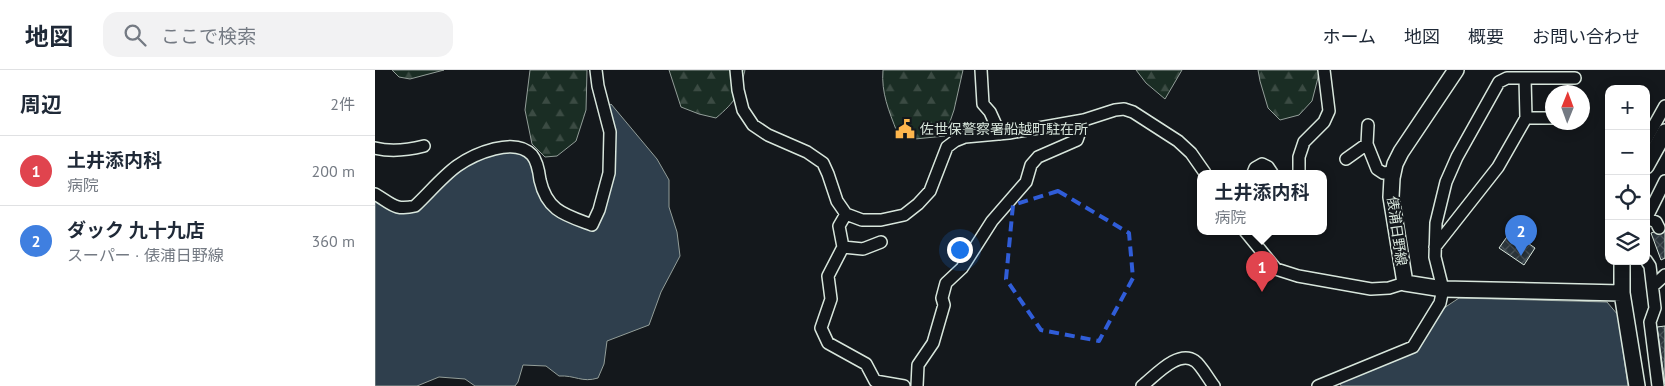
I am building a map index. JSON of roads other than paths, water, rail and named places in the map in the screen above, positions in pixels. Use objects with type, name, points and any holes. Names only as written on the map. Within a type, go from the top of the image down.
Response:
[{"type":"main road","name":"俵浦日野線","points":[[1456,70],[1401,152],[1393,172],[1391,197],[1405,284],[1443,289],[1622,293]]},
{"type":"main road","points":[[1650,159],[1665,132]]},
{"type":"main road","points":[[1622,265],[1622,293],[1637,386]]},
{"type":"street","points":[[375,194],[398,208],[415,206],[457,166],[487,151],[508,146],[522,148],[532,156],[538,169],[543,192],[549,203],[565,215],[592,225],[599,210],[609,173],[610,132],[598,86],[596,70]]},
{"type":"street","points":[[736,70],[743,110],[753,125],[768,135],[807,152],[823,163],[837,202],[846,214],[862,220],[881,220],[904,216],[930,191],[947,147],[955,141],[965,137],[1000,134],[1083,120],[1115,110],[1124,109],[1133,112],[1178,142],[1191,153],[1203,170]]},
{"type":"street","points":[[981,70],[983,104],[990,112],[1000,134]]},
{"type":"street","points":[[1299,170],[1299,157],[1304,142],[1324,122],[1329,111],[1324,70]]},
{"type":"street","points":[[1318,386],[1413,347],[1440,303],[1443,289],[1435,257],[1436,223],[1446,182],[1457,158],[1499,82],[1507,78],[1575,78]]},
{"type":"street","points":[[1435,247],[1498,167],[1525,118],[1525,78]]},
{"type":"street","points":[[1650,131],[1665,106]]},
{"type":"street","points":[[1525,118],[1545,118]]},
{"type":"street","points":[[917,386],[918,365],[933,343],[944,305],[942,298],[946,283],[962,268],[993,221],[1027,182],[1031,165],[1037,157],[1077,140],[1083,120]]},
{"type":"street","points":[[1367,126],[1367,144],[1377,169],[1383,173],[1393,172]]},
{"type":"street","points":[[1346,160],[1367,144]]},
{"type":"street","points":[[375,148],[381,150],[407,150],[424,146]]},
{"type":"street","points":[[1254,170],[1261,164],[1270,170]]},
{"type":"street","points":[[1650,211],[1665,181]]},
{"type":"street","points":[[846,214],[839,226],[843,248],[828,276],[831,299],[821,328],[828,343],[866,364],[875,380],[904,386]]},
{"type":"street","points":[[1649,220],[1656,222],[1659,228]]},
{"type":"street","points":[[1248,235],[1276,269],[1298,276],[1371,288],[1389,288],[1405,284]]},
{"type":"street","points":[[843,248],[863,249],[881,242]]},
{"type":"street","points":[[1649,265],[1653,286],[1660,307],[1650,322],[1658,386]]},
{"type":"street","points":[[1653,286],[1665,275]]},
{"type":"street","points":[[1142,386],[1175,359],[1187,358],[1196,361],[1214,386]]},
{"type":"water","points":[[611,104],[657,159],[669,180],[669,207],[677,232],[680,256],[661,292],[649,325],[607,341],[604,364],[598,378],[583,379],[559,376],[546,366],[523,365],[515,386],[475,386],[465,379],[439,377],[417,386],[375,386],[375,199],[410,212],[451,176],[464,168],[490,155],[517,150],[524,153],[531,161],[540,195],[593,230],[604,209],[607,107]]},
{"type":"water","points":[[1459,298],[1607,302],[1618,315],[1628,386],[1341,386],[1340,382],[1417,350],[1444,308]]},
{"type":"place","name":"佐世保警察署船越町駐在所","points":[[905,129]]},
{"type":"place","name":"ダック 九十九店","points":[[1521,256]]},
{"type":"place","name":"土井添内科","points":[[1262,292]]}]
